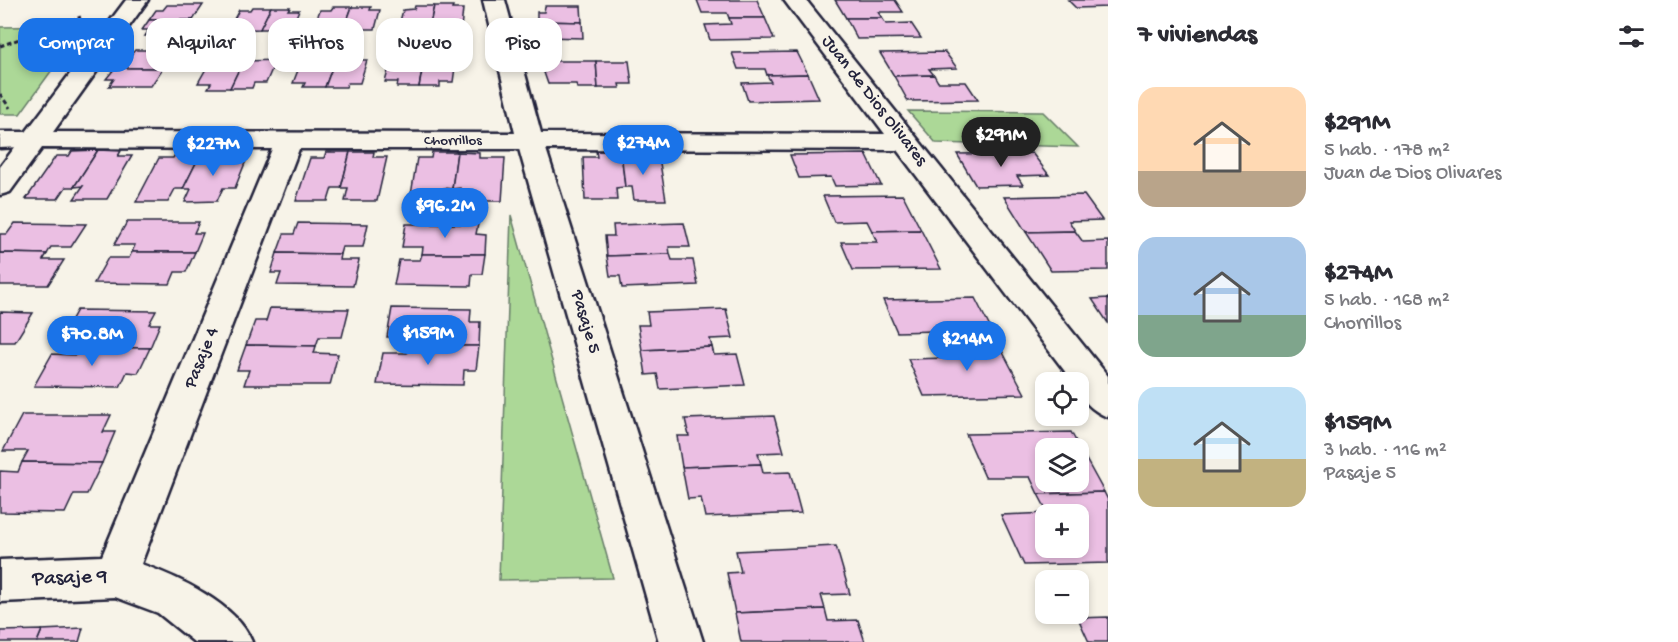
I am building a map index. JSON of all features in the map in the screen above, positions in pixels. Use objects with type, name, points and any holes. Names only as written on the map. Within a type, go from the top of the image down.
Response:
[{"type":"street","points":[[0,186],[137,0]]},
{"type":"street","name":"Pasaje 5","points":[[494,0],[530,141],[681,642]]},
{"type":"street","name":"Juan de Dios Olivares","points":[[795,0],[1108,402]]},
{"type":"street","name":"Chorrillos","points":[[0,140],[906,142]]},
{"type":"street","name":"Pasaje 4","points":[[115,576],[289,140]]},
{"type":"street","name":"Pasaje 9","points":[[0,581],[115,576],[172,597],[230,642]]},
{"type":"path","points":[[0,46],[86,15]]},
{"type":"green space","points":[[0,27],[18,27],[18,72],[51,72],[20,114],[0,114]]},
{"type":"green space","points":[[908,111],[1043,112],[1078,147],[936,143]]},
{"type":"green space","points":[[511,215],[613,578],[499,580]]},
{"type":"building","points":[[697,0],[757,0],[765,18],[729,18],[727,13],[702,13]]},
{"type":"building","points":[[835,0],[895,0],[903,12],[878,12],[882,18],[846,18]]},
{"type":"building","points":[[1068,0],[1108,0],[1108,7],[1076,8]]},
{"type":"building","points":[[167,5],[203,5],[194,18],[150,18],[156,10],[163,10]]},
{"type":"building","points":[[415,6],[434,6],[431,18],[401,18],[403,10],[414,9]]},
{"type":"building","points":[[434,6],[453,6],[452,9],[463,9],[462,18],[431,18]]},
{"type":"building","points":[[545,6],[581,6],[582,22],[562,22],[562,18],[537,18],[537,12],[544,12]]},
{"type":"building","points":[[252,7],[271,7],[260,29],[256,29],[256,18],[235,18],[239,10],[250,10]]},
{"type":"building","points":[[271,7],[290,7],[288,10],[299,10],[296,18],[268,18],[268,29],[260,29]]},
{"type":"building","points":[[333,7],[352,7],[348,18],[317,18],[320,10],[331,10]]},
{"type":"building","points":[[352,7],[371,7],[370,10],[380,10],[376,18],[375,29],[364,29],[364,18],[348,18]]},
{"type":"building","points":[[729,18],[765,18],[774,39],[710,40],[705,25],[731,24]]},
{"type":"building","points":[[846,18],[882,18],[886,24],[911,23],[921,38],[857,39]]},
{"type":"building","points":[[562,22],[582,22],[583,38],[562,37]]},
{"type":"building","points":[[146,50],[146,68],[134,68],[134,51]]},
{"type":"building","points":[[797,52],[808,74],[767,75],[765,69],[738,69],[732,53]]},
{"type":"building","points":[[945,52],[957,68],[929,69],[934,75],[894,76],[880,53]]},
{"type":"building","points":[[268,60],[268,72],[271,72],[266,83],[254,83],[252,88],[230,88],[238,72],[256,72],[256,61]]},
{"type":"building","points":[[562,61],[596,61],[598,88],[577,88],[576,84],[548,84],[544,72],[562,72]]},
{"type":"building","points":[[596,61],[629,61],[632,84],[619,84],[620,88],[598,88]]},
{"type":"building","points":[[134,68],[146,68],[146,72],[160,72],[151,86],[109,86],[114,79],[106,79],[112,72],[134,72]]},
{"type":"building","points":[[204,72],[238,72],[230,88],[208,88],[211,83],[198,83]]},
{"type":"building","points":[[297,72],[331,72],[325,87],[303,87],[305,83],[293,83]]},
{"type":"building","points":[[331,72],[363,72],[360,83],[348,83],[346,87],[325,87]]},
{"type":"building","points":[[388,72],[422,72],[419,87],[397,87],[398,82],[385,82]]},
{"type":"building","points":[[422,72],[454,72],[453,82],[440,82],[440,87],[419,87]]},
{"type":"building","points":[[808,74],[819,99],[748,101],[742,83],[771,82],[767,75]]},
{"type":"building","points":[[934,75],[938,82],[966,82],[978,100],[908,101],[894,76]]},
{"type":"building","points":[[98,150],[74,187],[66,187],[58,199],[26,199],[56,156],[69,156],[72,151]]},
{"type":"building","points":[[98,150],[121,151],[118,156],[132,156],[107,199],[74,199],[83,186],[74,187]]},
{"type":"building","points":[[596,151],[621,151],[625,187],[616,188],[617,200],[585,200],[583,157],[597,157]]},
{"type":"building","points":[[621,151],[645,151],[645,157],[659,157],[666,200],[634,200],[632,187],[625,187]]},
{"type":"building","points":[[326,152],[350,152],[341,188],[332,188],[328,201],[296,201],[310,158],[324,158]]},
{"type":"building","points":[[350,152],[374,152],[373,157],[387,157],[377,201],[345,201],[348,188],[341,188]]},
{"type":"building","points":[[432,152],[457,152],[452,189],[444,188],[441,201],[410,201],[417,158],[431,158]]},
{"type":"building","points":[[457,152],[480,153],[480,158],[505,158],[502,201],[458,201],[460,188],[452,189]]},
{"type":"building","points":[[176,153],[201,153],[183,189],[175,189],[168,202],[136,202],[159,158],[173,158]]},
{"type":"building","points":[[201,153],[225,153],[223,158],[247,158],[235,188],[223,188],[217,201],[185,202],[191,189],[183,189]]},
{"type":"building","points":[[1032,153],[1049,175],[1017,176],[1023,185],[976,186],[957,154]]},
{"type":"building","points":[[866,154],[881,185],[835,186],[831,177],[799,178],[790,155]]},
{"type":"building","points":[[903,195],[921,230],[872,231],[867,221],[834,222],[823,196]]},
{"type":"building","points":[[1084,195],[1102,220],[1069,221],[1075,231],[1026,232],[1004,197]]},
{"type":"building","points":[[127,222],[199,222],[194,233],[203,233],[195,252],[132,252],[135,245],[114,245]]},
{"type":"building","points":[[15,223],[86,224],[71,247],[51,247],[47,254],[0,253],[0,234],[7,234]]},
{"type":"building","points":[[298,223],[368,224],[363,247],[342,247],[340,254],[277,253],[284,234],[294,234]]},
{"type":"building","points":[[684,223],[690,247],[669,247],[670,254],[607,256],[605,236],[614,236],[613,225]]},
{"type":"building","points":[[406,224],[478,224],[476,234],[486,235],[485,254],[422,254],[423,247],[402,247]]},
{"type":"building","points":[[921,230],[941,269],[853,270],[841,242],[877,242],[872,231]]},
{"type":"building","points":[[1075,231],[1083,242],[1108,241],[1108,270],[1051,271],[1026,232]]},
{"type":"building","points":[[132,252],[195,252],[186,272],[175,272],[170,284],[94,283],[108,258],[129,258]]},
{"type":"building","points":[[0,253],[47,254],[43,260],[64,260],[48,285],[0,285]]},
{"type":"building","points":[[277,253],[340,254],[339,260],[359,260],[353,286],[277,285],[281,273],[271,273]]},
{"type":"building","points":[[422,254],[485,254],[482,274],[472,274],[471,286],[394,285],[399,260],[420,260]]},
{"type":"building","points":[[670,254],[672,260],[693,260],[698,285],[622,288],[620,276],[610,276],[607,256]]},
{"type":"building","points":[[975,298],[998,343],[942,344],[936,331],[897,332],[883,300]]},
{"type":"building","points":[[1108,298],[1108,323],[1092,299]]},
{"type":"building","points":[[270,308],[349,309],[342,337],[319,337],[316,346],[246,345],[255,321],[266,321]]},
{"type":"building","points":[[392,308],[471,309],[470,322],[480,322],[479,346],[408,346],[409,337],[387,337]]},
{"type":"building","points":[[726,309],[733,338],[710,339],[712,347],[642,350],[638,325],[649,325],[647,312]]},
{"type":"building","points":[[77,310],[156,311],[149,324],[160,324],[150,348],[80,347],[84,338],[61,339]]},
{"type":"building","points":[[0,312],[33,313],[15,342],[0,342]]},
{"type":"building","points":[[998,343],[1025,394],[924,396],[908,359],[948,358],[942,344]]},
{"type":"building","points":[[246,345],[316,346],[314,353],[338,354],[330,385],[244,385],[249,370],[237,370]]},
{"type":"building","points":[[408,346],[479,346],[476,370],[464,370],[463,385],[377,384],[383,353],[407,353]]},
{"type":"building","points":[[80,347],[150,348],[138,373],[127,372],[120,387],[34,386],[52,354],[76,355]]},
{"type":"building","points":[[712,347],[714,355],[737,354],[745,385],[660,389],[657,374],[646,375],[642,350]]},
{"type":"building","points":[[22,415],[111,415],[103,432],[115,432],[102,463],[22,462],[28,451],[3,451]]},
{"type":"building","points":[[774,416],[784,452],[758,453],[761,464],[682,467],[677,436],[689,436],[685,419]]},
{"type":"building","points":[[1071,432],[1074,438],[1035,438],[1035,488],[1030,477],[985,477],[966,434]]},
{"type":"building","points":[[22,462],[102,463],[87,494],[74,494],[65,513],[0,512],[0,471],[18,472]]},
{"type":"building","points":[[761,464],[763,473],[790,472],[801,513],[705,517],[701,498],[688,499],[682,467]]},
{"type":"building","points":[[1089,465],[1104,492],[1038,494],[1037,492],[1089,492]]},
{"type":"building","points":[[1104,492],[1108,500],[1108,563],[1024,565],[1001,515],[1035,514],[1035,558],[1089,558],[1089,504],[1043,504],[1038,494]]},
{"type":"building","points":[[836,546],[850,594],[821,595],[825,609],[735,613],[727,573],[741,572],[736,551]]},
{"type":"building","points":[[825,609],[828,621],[858,620],[865,642],[741,642],[735,613]]},
{"type":"building","points":[[1108,617],[1108,642],[1089,642],[1081,624],[1089,624],[1089,618]]},
{"type":"building","points":[[83,628],[79,642],[37,642],[42,630]]},
{"type":"building","points":[[42,630],[37,642],[0,642],[1,631]]}]
